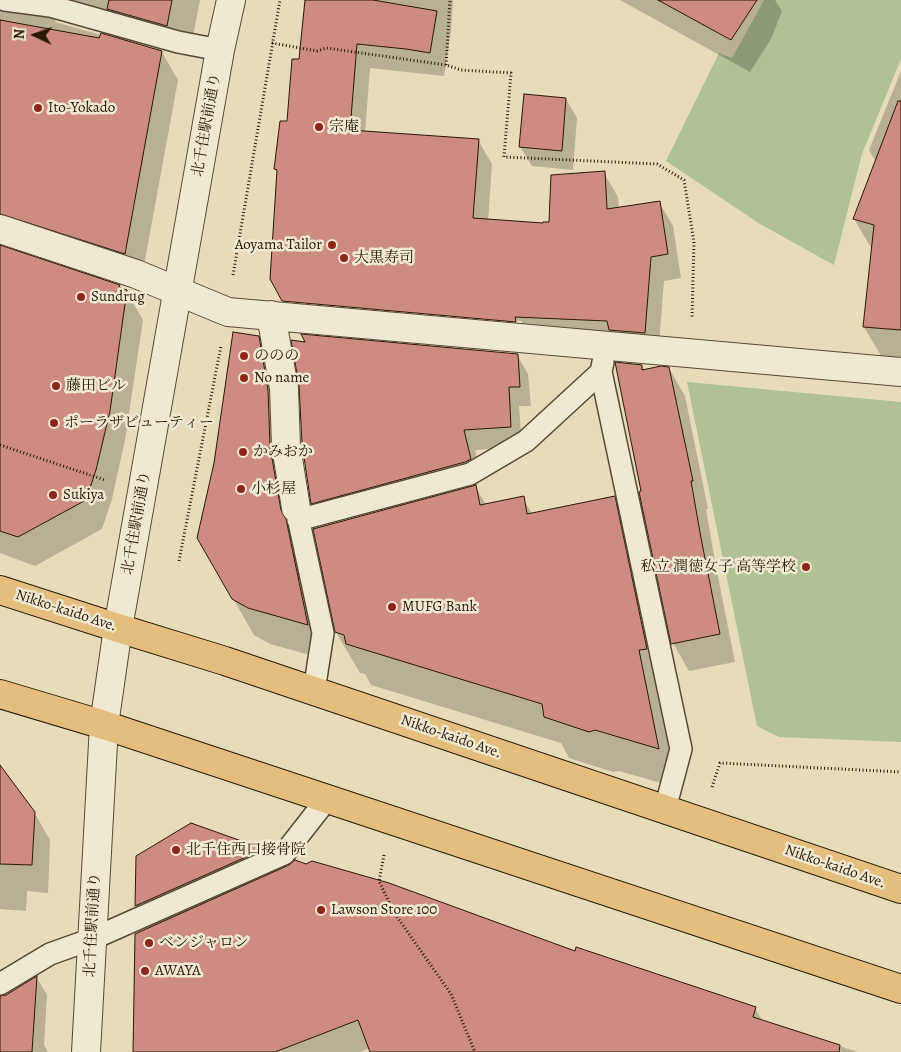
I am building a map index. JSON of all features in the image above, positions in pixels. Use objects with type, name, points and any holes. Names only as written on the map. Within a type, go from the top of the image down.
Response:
[{"type":"highway","name":"Nikko-kaido Ave.","points":[[0,590],[225,661],[901,889]]},
{"type":"highway","points":[[0,694],[104,725],[901,988]]},
{"type":"street","name":"北千住駅前通り","points":[[86,1052],[104,725],[118,628],[220,50],[231,0]]},
{"type":"street","points":[[0,229],[136,274],[228,312],[901,372]]},
{"type":"street","points":[[270,315],[284,388],[286,446],[297,514]]},
{"type":"lane","points":[[5,0],[50,6],[178,42],[220,50]]},
{"type":"lane","points":[[607,346],[601,372],[681,749],[665,809]]},
{"type":"lane","points":[[314,691],[323,633],[297,514],[470,474],[526,441],[601,372]]},
{"type":"lane","points":[[0,984],[50,954],[92,939],[284,854],[327,799]]},
{"type":"path","points":[[446,65],[450,0]]},
{"type":"path","points":[[272,43],[317,51],[326,48],[446,65],[461,70],[511,73],[504,157],[657,164],[684,180],[694,242],[691,353]]},
{"type":"path","points":[[0,445],[105,480]]},
{"type":"path","points":[[702,822],[720,763],[901,772]]},
{"type":"path","points":[[391,820],[379,881],[393,911],[451,994],[475,1052]]},
{"type":"green space","points":[[764,0],[901,0],[901,59],[862,154],[834,265],[760,224],[666,161],[719,53],[732,58]]},
{"type":"green space","name":"私立 潤徳女子 高等学校","points":[[687,382],[901,402],[901,742],[779,737],[757,726]]},
{"type":"building","points":[[109,0],[172,0],[167,26],[107,9]]},
{"type":"building","points":[[305,0],[373,0],[437,11],[430,53],[357,44],[350,130],[479,139],[473,218],[549,222],[551,175],[605,171],[607,209],[660,201],[668,254],[651,257],[645,333],[609,330],[607,321],[515,317],[516,322],[282,301],[270,279],[277,170],[274,169],[280,121],[287,121],[292,59],[299,59]]},
{"type":"building","points":[[658,0],[757,0],[731,40]]},
{"type":"building","points":[[0,20],[99,38],[101,33],[162,51],[125,254],[0,214]]},
{"type":"building","points":[[524,94],[566,98],[562,151],[519,147]]},
{"type":"building","points":[[898,101],[901,101],[901,330],[863,327],[874,225],[853,219]]},
{"type":"building","points":[[0,245],[120,285],[119,287],[127,290],[110,411],[96,470],[86,500],[18,537],[0,531]]},
{"type":"building","points":[[233,332],[259,336],[268,390],[270,447],[281,510],[286,519],[308,625],[248,608],[232,599],[197,538],[214,463]]},
{"type":"building","points":[[301,334],[518,354],[520,387],[509,387],[511,427],[464,430],[471,459],[465,462],[311,504],[302,444],[299,385],[291,340],[305,342]]},
{"type":"building","points":[[615,362],[642,365],[642,370],[661,366],[669,367],[693,481],[691,481],[701,538],[720,634],[671,644],[639,492],[641,491]]},
{"type":"building","points":[[476,485],[480,505],[524,496],[527,514],[615,496],[647,649],[639,650],[659,749],[595,730],[589,732],[544,717],[542,704],[346,644],[344,635],[335,632],[313,529]]},
{"type":"building","points":[[0,765],[35,812],[32,865],[0,864]]},
{"type":"building","points":[[191,823],[264,849],[135,906],[136,856]]},
{"type":"building","points":[[295,860],[306,864],[312,861],[389,883],[575,951],[576,947],[756,1007],[753,1017],[840,1045],[839,1052],[370,1052],[358,1020],[275,1052],[133,1052],[135,934],[289,865]]},
{"type":"building","points":[[37,976],[32,1052],[0,1052],[0,996],[6,995]]},
{"type":"place","name":"Ito-Yokado","points":[[38,108]]},
{"type":"place","name":"宗庵","points":[[319,127]]},
{"type":"place","name":"Aoyama Tailor","points":[[332,245]]},
{"type":"place","name":"大黒寿司","points":[[344,258]]},
{"type":"place","name":"Sundrug","points":[[81,297]]},
{"type":"place","name":"ののの","points":[[244,356]]},
{"type":"place","name":"No name","points":[[244,378]]},
{"type":"place","name":"藤田ビル","points":[[56,386]]},
{"type":"place","name":"ポーラザビューティー","points":[[54,423]]},
{"type":"place","name":"かみおか","points":[[243,452]]},
{"type":"place","name":"小杉屋","points":[[241,489]]},
{"type":"place","name":"Sukiya","points":[[53,495]]},
{"type":"place","name":"私立 潤徳女子 高等学校","points":[[806,567]]},
{"type":"place","name":"MUFG Bank","points":[[392,607]]},
{"type":"place","name":"北千住西口接骨院","points":[[176,850]]},
{"type":"place","name":"Lawson Store 100","points":[[321,910]]},
{"type":"place","name":"ベンジャロン","points":[[149,943]]},
{"type":"place","name":"AWAYA","points":[[145,971]]}]
